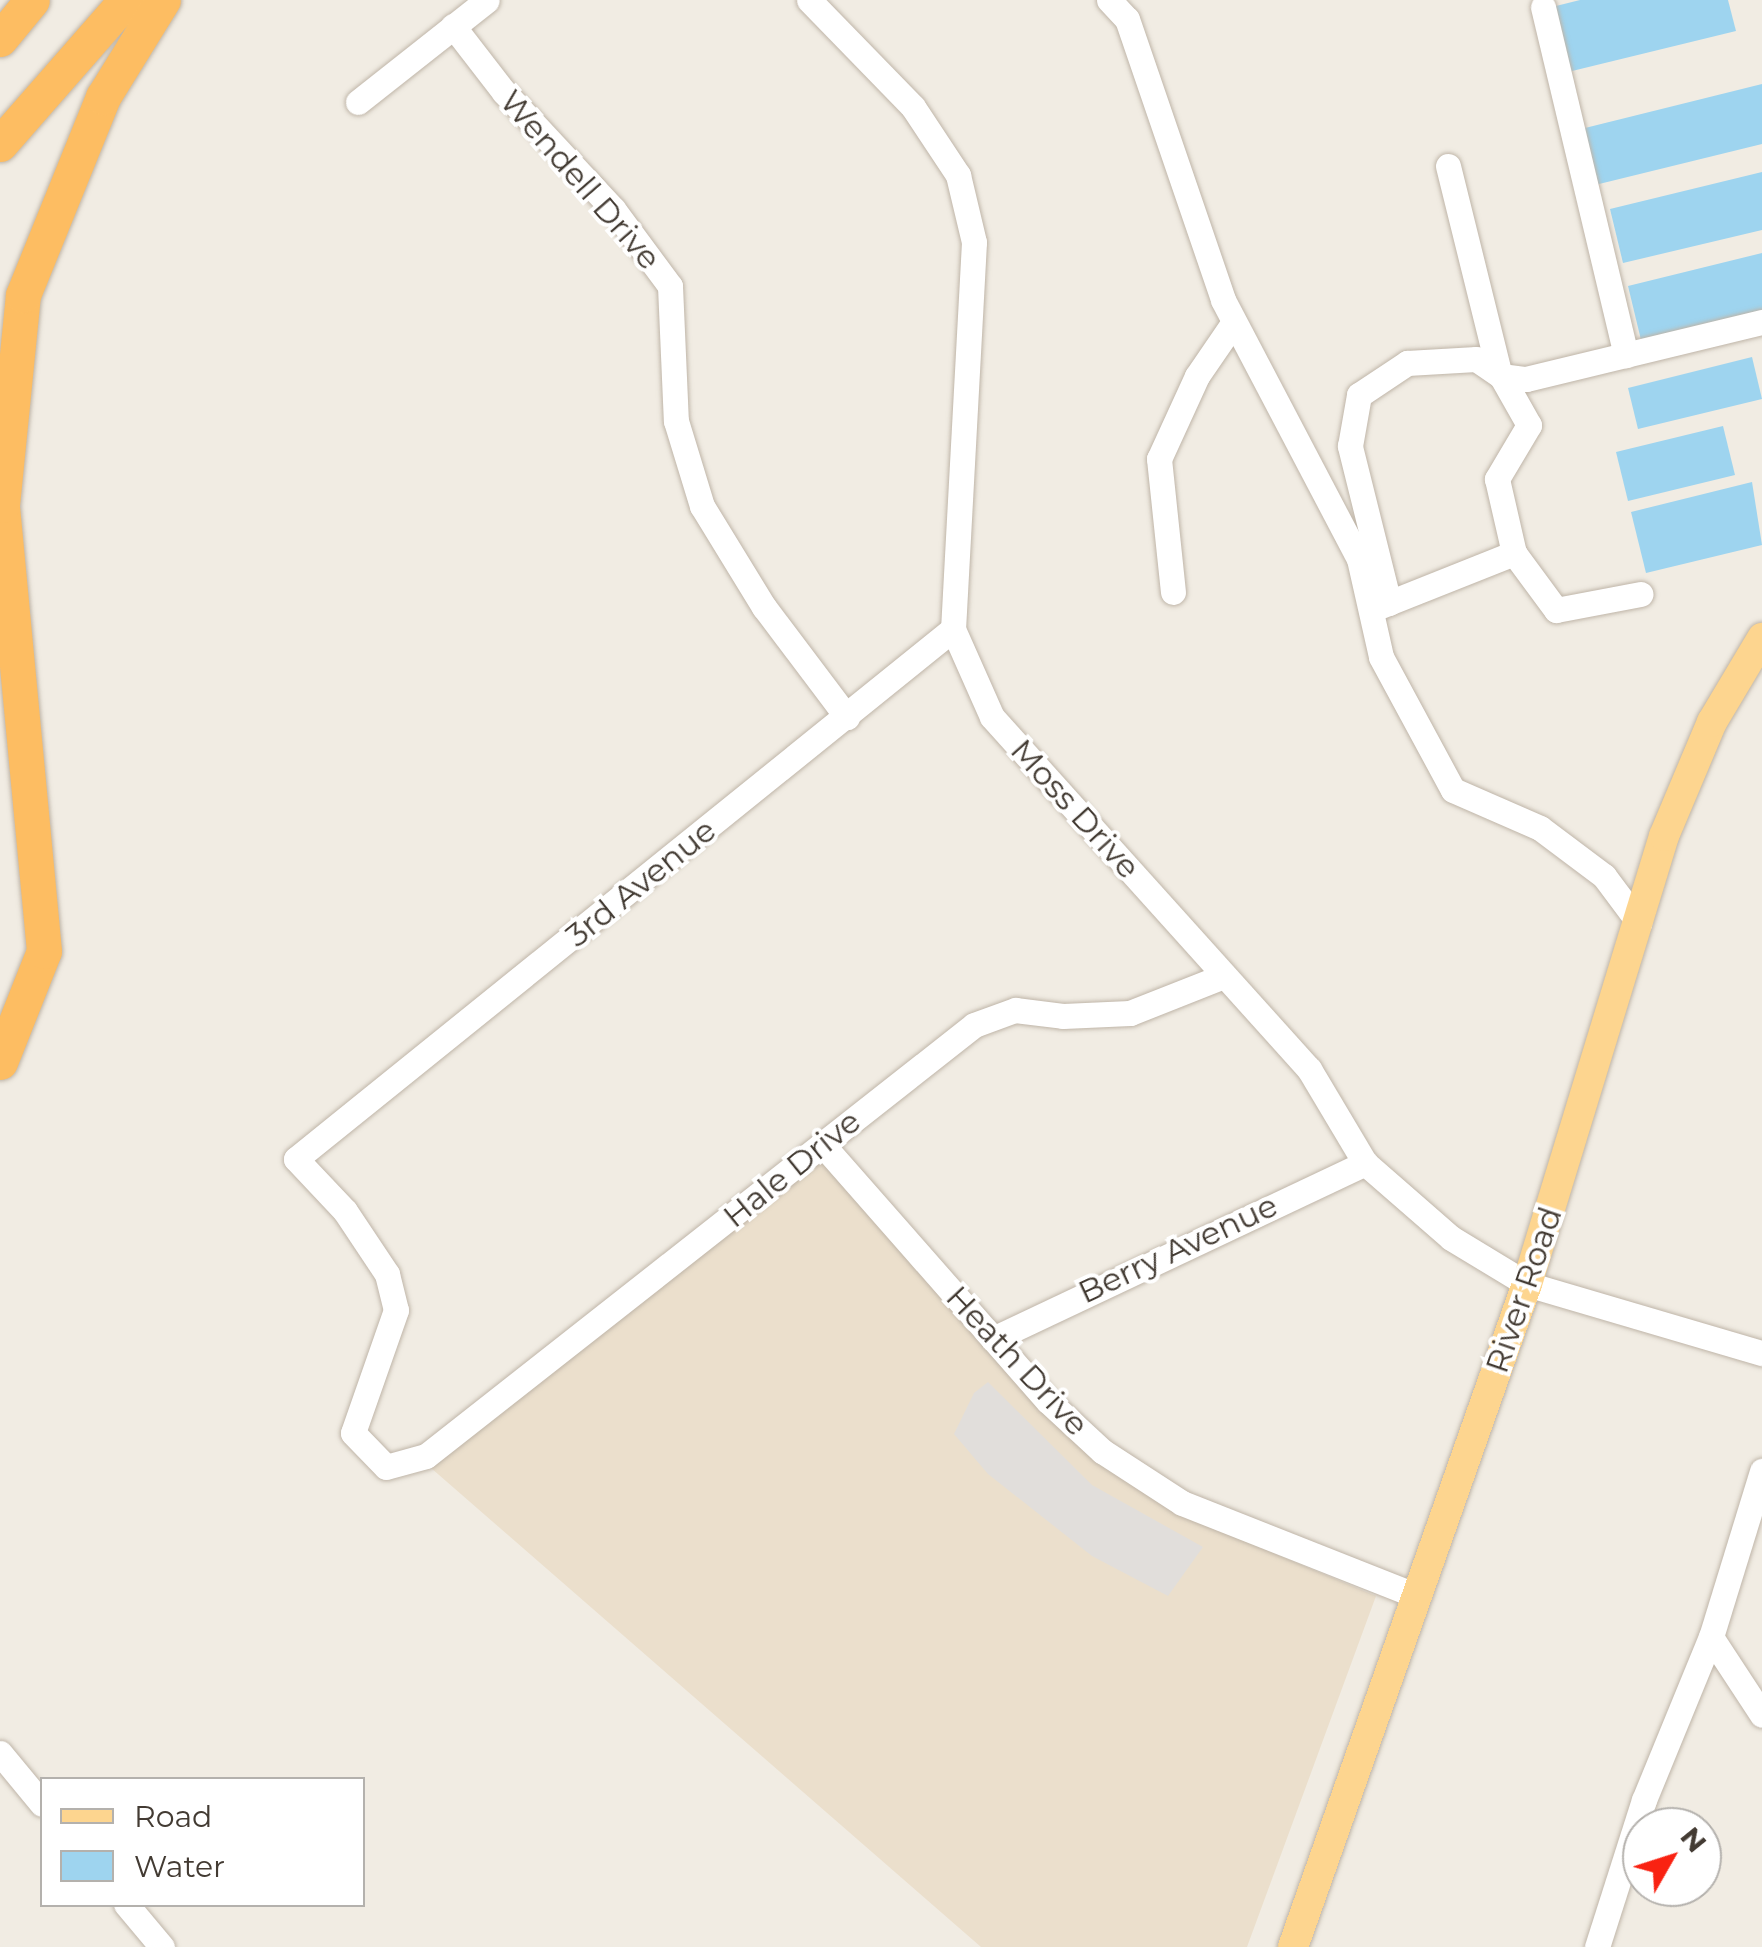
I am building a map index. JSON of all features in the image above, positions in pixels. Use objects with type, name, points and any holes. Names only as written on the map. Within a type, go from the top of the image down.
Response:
[{"type":"highway","points":[[0,39],[32,0]]},
{"type":"highway","points":[[0,144],[126,0]]},
{"type":"highway","points":[[0,1062],[44,952],[2,505],[23,294],[102,97],[164,0]]},
{"type":"main road","name":"River Road","points":[[1292,1947],[1527,1284],[1680,794],[1762,638]]},
{"type":"street","points":[[358,102],[487,0]]},
{"type":"street","name":"Moss Drive","points":[[809,0],[913,107],[958,175],[974,242],[954,630],[992,717],[1309,1069],[1365,1163],[1451,1238],[1527,1284],[1762,1354]]},
{"type":"street","points":[[1109,0],[1127,19],[1234,322],[1380,606]]},
{"type":"street","points":[[1542,7],[1626,355]]},
{"type":"street","name":"Wendell Drive","points":[[453,26],[504,92],[612,208],[670,286],[676,421],[702,506],[764,607],[847,717]]},
{"type":"street","points":[[1448,166],[1501,376],[1529,425],[1498,479],[1514,554],[1556,610],[1640,594]]},
{"type":"street","points":[[1173,592],[1159,459],[1197,376],[1234,322]]},
{"type":"street","points":[[1639,923],[1604,876],[1540,828],[1453,790],[1380,657],[1380,606],[1350,446],[1359,394],[1407,363],[1476,359],[1501,376],[1526,378],[1762,322]]},
{"type":"street","points":[[1380,606],[1514,554]]},
{"type":"street","name":"3rd Avenue","points":[[400,1463],[386,1467],[353,1433],[396,1310],[388,1274],[345,1211],[296,1160],[954,630]]},
{"type":"street","name":"Hale Drive","points":[[400,1463],[426,1456],[974,1025],[1016,1010],[1130,1013],[1224,976]]},
{"type":"street","name":"Heath Drive","points":[[822,1144],[992,1339],[1102,1451],[1182,1503],[1417,1596]]},
{"type":"street","name":"Berry Avenue","points":[[992,1339],[1365,1163]]},
{"type":"street","points":[[1598,1947],[1644,1800],[1711,1638],[1762,1471]]},
{"type":"street","points":[[1711,1638],[1762,1715]]},
{"type":"street","points":[[0,1752],[40,1802]]},
{"type":"street","points":[[129,1907],[162,1947]]},
{"type":"shaded area","points":[[821,1153],[1043,1407],[1182,1515],[1376,1596],[1247,1947],[981,1947],[431,1468]]},
{"type":"shaded area","points":[[988,1382],[1092,1485],[1203,1547],[1168,1596],[1092,1556],[988,1474],[954,1434],[974,1393]]},
{"type":"water","points":[[1580,0],[1728,0],[1736,31],[1568,72],[1552,7]]},
{"type":"water","points":[[1762,84],[1762,144],[1595,185],[1581,129]]},
{"type":"water","points":[[1762,172],[1762,230],[1623,263],[1610,209]]},
{"type":"water","points":[[1762,253],[1762,311],[1641,340],[1628,286]]},
{"type":"water","points":[[1752,357],[1762,399],[1638,429],[1628,388]]},
{"type":"water","points":[[1723,426],[1735,475],[1628,501],[1616,452]]},
{"type":"water","points":[[1752,482],[1762,545],[1646,573],[1631,512]]}]
